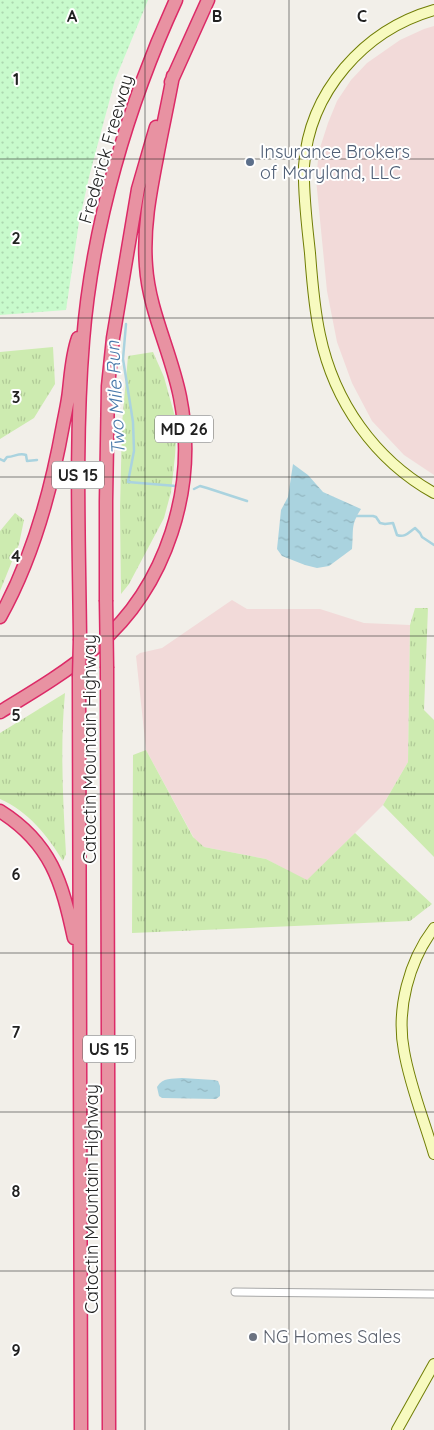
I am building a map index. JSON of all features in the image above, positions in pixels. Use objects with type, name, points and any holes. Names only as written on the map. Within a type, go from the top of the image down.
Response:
[{"type":"highway","name":"Frederick Freeway","points":[[86,312],[99,236],[124,139],[149,63],[176,0]]},
{"type":"highway","name":"US 15","points":[[173,76],[208,0]]},
{"type":"highway","name":"Catoctin Mountain Highway","points":[[109,1430],[106,600],[106,438],[108,386],[113,338],[138,189],[146,158],[173,76]]},
{"type":"highway","name":"MD 26","points":[[0,712],[68,669],[113,631],[136,602],[153,575],[165,552],[177,516],[184,476],[183,419],[176,380],[152,305],[145,247],[148,206],[173,76]]},
{"type":"highway","points":[[0,617],[25,564],[44,508],[63,426],[74,351],[86,312]]},
{"type":"highway","name":"Catoctin Mountain Highway","points":[[81,1430],[79,433],[82,350],[86,312]]},
{"type":"highway","points":[[0,811],[13,819],[35,840],[54,868],[66,901],[80,960]]},
{"type":"street","points":[[434,10],[400,23],[378,37],[356,54],[337,77],[322,101],[313,124],[306,152],[304,177],[315,306],[323,348],[334,381],[352,416],[371,441],[394,465],[434,493]]},
{"type":"street","points":[[434,928],[420,950],[410,976],[403,1007],[402,1036],[411,1081],[434,1154]]},
{"type":"street","points":[[235,1292],[434,1294]]},
{"type":"street","points":[[397,1430],[434,1364]]},
{"type":"shaded area","points":[[434,26],[434,475],[404,455],[372,421],[352,383],[337,342],[327,291],[316,179],[319,151],[328,123],[337,101],[351,80],[367,63],[400,40]]},
{"type":"shaded area","points":[[232,600],[247,609],[320,609],[364,623],[410,625],[408,762],[383,805],[307,881],[266,859],[204,847],[195,840],[146,750],[136,656],[140,653],[162,648]]},
{"type":"green space","points":[[0,0],[148,0],[115,80],[90,173],[79,222],[66,310],[0,315]]},
{"type":"green space","points":[[53,347],[55,384],[34,418],[0,439],[0,352]]},
{"type":"green space","points":[[153,352],[164,377],[177,424],[171,492],[164,518],[129,584],[121,594],[122,424],[128,356]]},
{"type":"green space","points":[[15,513],[24,520],[19,544],[0,591],[0,531]]},
{"type":"green space","points":[[415,608],[428,608],[424,710],[434,720],[434,857],[383,805],[408,762],[410,625]]},
{"type":"green space","points":[[65,693],[62,753],[66,854],[63,861],[50,842],[28,817],[0,799],[0,733]]},
{"type":"green space","points":[[146,750],[193,837],[204,847],[266,859],[307,880],[355,833],[432,904],[410,921],[132,933],[133,755]]},
{"type":"water","points":[[293,464],[308,475],[323,492],[361,509],[353,528],[352,549],[329,566],[317,568],[305,565],[282,556],[277,549],[281,510],[288,497]]},
{"type":"water","points":[[182,1078],[218,1081],[220,1096],[216,1099],[162,1098],[159,1096],[157,1087],[159,1084],[168,1079]]},
{"type":"waterway","name":"Two Mile Run","points":[[126,324],[123,359],[133,422],[134,451],[128,482],[176,486]]},
{"type":"waterway","name":"Two Mile Run","points":[[0,459],[4,461],[7,457],[21,454],[26,455],[27,461],[37,460]]},
{"type":"waterway","name":"Two Mile Run","points":[[194,489],[200,486],[247,501]]},
{"type":"waterway","points":[[356,516],[373,516],[380,523],[393,523],[397,535],[400,536],[407,534],[415,528],[422,537],[434,545]]},
{"type":"place","name":"Insurance Brokers of Maryland, LLC","points":[[250,162]]},
{"type":"place","name":"NG Homes Sales","points":[[253,1337]]}]
